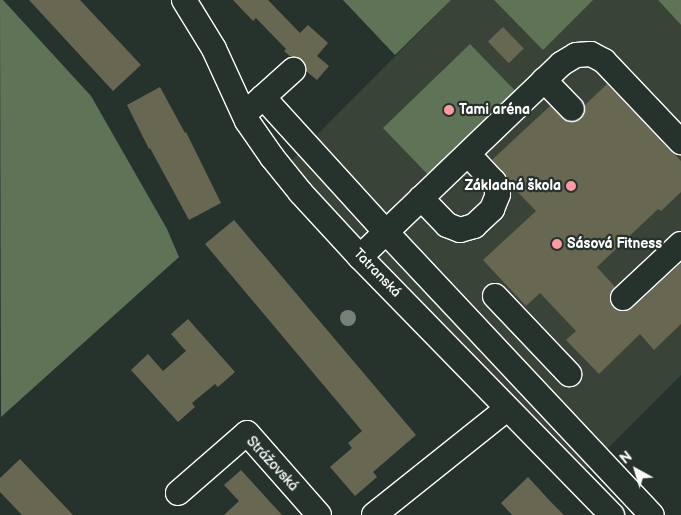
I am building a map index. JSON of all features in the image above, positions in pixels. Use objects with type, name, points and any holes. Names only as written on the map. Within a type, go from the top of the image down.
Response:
[{"type":"street","name":"Tatranská","points":[[184,0],[214,49],[244,114],[272,157],[301,193],[360,257],[612,515]]},
{"type":"street","points":[[360,257],[561,64],[576,55],[591,54],[604,61],[629,85],[681,142]]},
{"type":"street","points":[[244,114],[293,70]]},
{"type":"street","points":[[544,80],[572,109]]},
{"type":"street","points":[[263,97],[499,354],[652,515]]},
{"type":"street","points":[[421,198],[447,225],[460,230],[474,226],[492,210],[498,194],[494,182],[468,154]]},
{"type":"street","points":[[624,298],[681,244]]},
{"type":"street","points":[[495,296],[569,374]]},
{"type":"street","points":[[475,375],[527,329]]},
{"type":"street","points":[[526,428],[550,407]]},
{"type":"street","points":[[374,515],[507,409]]},
{"type":"street","name":"Strážovská","points":[[178,493],[247,433],[319,515]]},
{"type":"shaded area","points":[[451,0],[658,0],[681,25],[681,375],[581,475],[356,240],[290,162]]},
{"type":"green space","points":[[0,0],[3,0],[91,96],[167,229],[179,257],[1,417]]},
{"type":"green space","points":[[343,0],[451,0],[395,55]]},
{"type":"green space","points":[[494,0],[593,0],[543,50]]},
{"type":"green space","points":[[658,0],[681,0],[681,25]]},
{"type":"green space","name":"Tami aréna","points":[[470,44],[517,93],[430,177],[383,128]]},
{"type":"building","points":[[29,0],[80,0],[141,65],[113,91]]},
{"type":"building","points":[[233,0],[268,0],[300,33],[308,25],[328,43],[317,56],[329,66],[317,80],[306,71],[303,60],[291,57],[284,51],[286,49],[256,18],[253,21]]},
{"type":"building","points":[[503,27],[524,49],[509,63],[488,42]]},
{"type":"building","points":[[607,84],[681,161],[681,192],[661,211],[658,209],[597,267],[615,287],[610,294],[613,307],[619,311],[626,311],[632,308],[681,263],[681,324],[654,350],[640,334],[599,374],[566,340],[576,331],[540,293],[526,306],[483,260],[536,211],[508,182],[504,173],[492,160],[550,106],[568,122],[575,122],[581,119],[585,112],[585,105]]},
{"type":"building","points":[[160,87],[186,132],[221,203],[189,220],[149,149],[127,105]]},
{"type":"building","points":[[234,220],[416,435],[373,472],[377,477],[355,496],[330,467],[352,448],[348,443],[362,431],[205,244]]},
{"type":"building","points":[[188,319],[235,372],[218,387],[215,384],[192,403],[195,407],[178,422],[131,370],[148,354],[163,371],[186,351],[171,334]]},
{"type":"building","points":[[20,459],[73,515],[22,515],[0,492],[0,478]]},
{"type":"building","points":[[241,470],[282,515],[224,515],[239,501],[224,485]]},
{"type":"building","points":[[528,477],[564,515],[512,515],[501,503]]},
{"type":"place","name":"Tami aréna","points":[[449,110]]},
{"type":"place","name":"Základná škola","points":[[571,186]]},
{"type":"place","name":"Sásová Fitness","points":[[557,244]]}]
